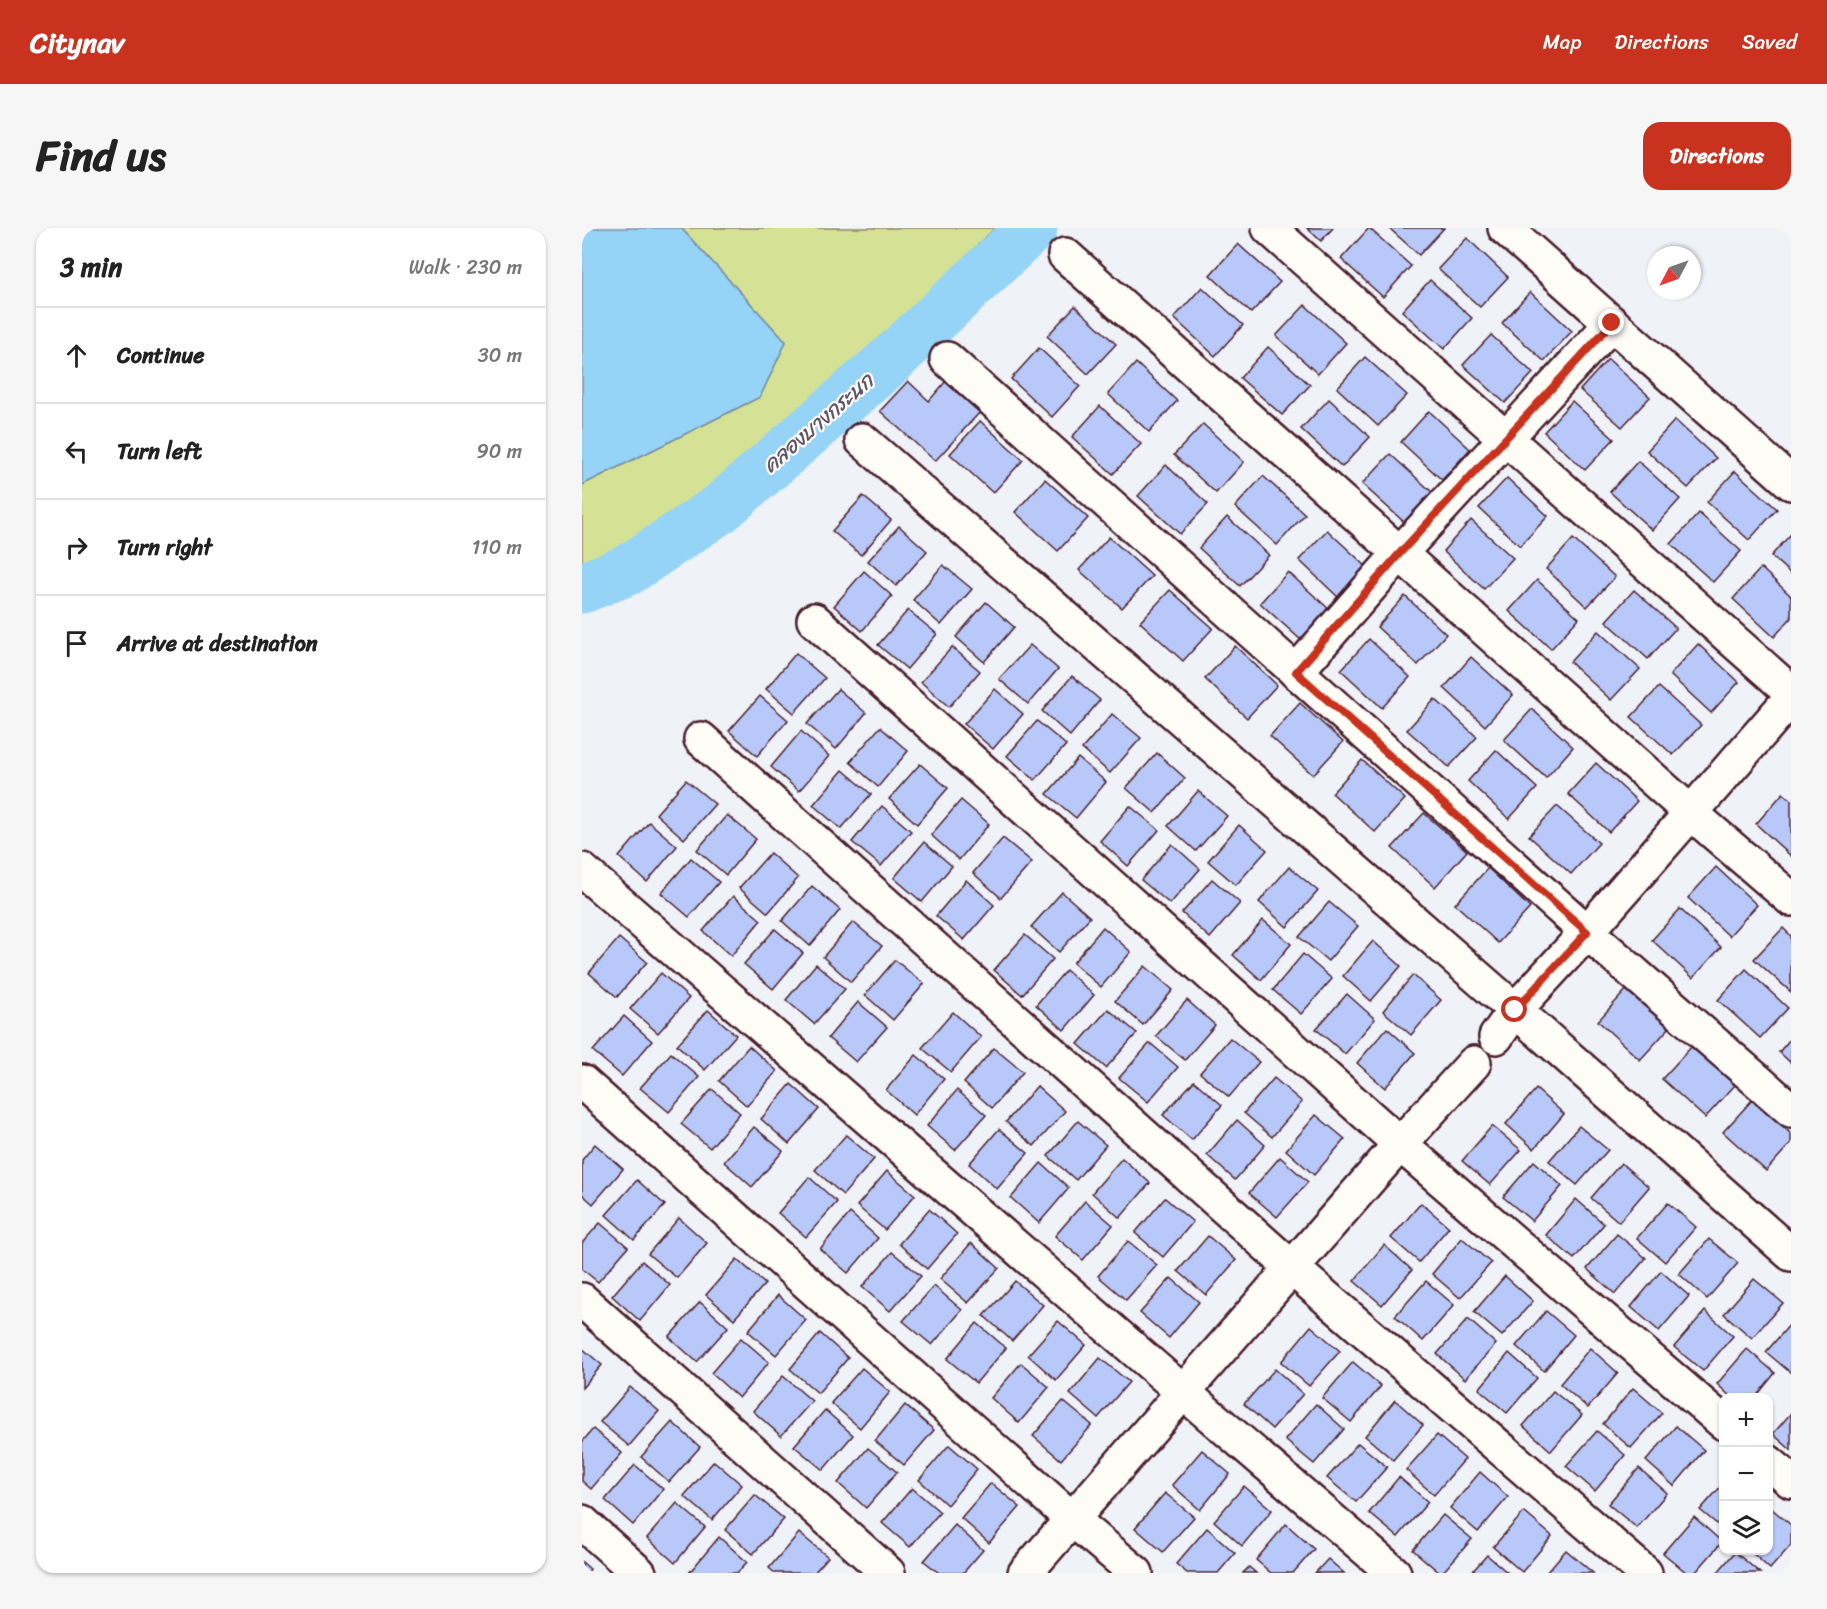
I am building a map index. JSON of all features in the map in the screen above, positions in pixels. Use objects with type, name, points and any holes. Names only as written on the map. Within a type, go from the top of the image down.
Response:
[{"type":"street","points":[[1269,228],[1791,692]]},
{"type":"street","points":[[1505,228],[1791,483]]},
{"type":"street","points":[[1065,255],[1691,813],[1791,899]]},
{"type":"street","points":[[1296,672],[1400,553],[1612,323]]},
{"type":"street","points":[[947,359],[1587,932],[1791,1110]]},
{"type":"street","points":[[862,440],[1791,1254]]},
{"type":"street","points":[[814,620],[1400,1144],[1719,1419]]},
{"type":"street","points":[[1496,1037],[1515,1010],[1587,932],[1791,698]]},
{"type":"street","points":[[701,739],[1292,1268],[1645,1573]]},
{"type":"street","points":[[582,870],[1394,1573]]},
{"type":"street","points":[[1025,1573],[1400,1144],[1474,1063]]},
{"type":"street","points":[[582,1082],[1072,1519],[1136,1573]]},
{"type":"street","points":[[582,1300],[888,1573]]},
{"type":"street","points":[[1773,1466],[1791,1481]]},
{"type":"street","points":[[582,1522],[639,1573]]},
{"type":"green space","points":[[681,228],[995,228],[881,340],[681,519],[582,569],[582,485],[760,397],[786,342]]},
{"type":"water","points":[[582,228],[681,228],[786,342],[760,397],[582,485]]},
{"type":"building","points":[[1307,228],[1333,228],[1321,241]]},
{"type":"building","points":[[1369,228],[1411,266],[1383,297],[1341,259]]},
{"type":"building","points":[[1389,228],[1444,228],[1419,255]]},
{"type":"building","points":[[1467,238],[1508,277],[1480,307],[1438,269]]},
{"type":"building","points":[[1238,244],[1280,282],[1251,313],[1210,275]]},
{"type":"building","points":[[1430,280],[1472,318],[1444,349],[1402,311]]},
{"type":"building","points":[[1202,287],[1243,325],[1215,356],[1174,318]]},
{"type":"building","points":[[1530,292],[1572,331],[1544,361],[1502,323]]},
{"type":"building","points":[[1305,305],[1346,343],[1318,374],[1276,336]]},
{"type":"building","points":[[1075,306],[1116,344],[1088,374],[1047,336]]},
{"type":"building","points":[[1491,335],[1533,373],[1505,403],[1463,365]]},
{"type":"building","points":[[1268,347],[1310,385],[1282,415],[1240,378]]},
{"type":"building","points":[[1039,348],[1080,386],[1052,417],[1011,379]]},
{"type":"building","points":[[1365,357],[1407,395],[1378,426],[1337,388]]},
{"type":"building","points":[[1608,359],[1650,397],[1622,427],[1580,390]]},
{"type":"building","points":[[1136,363],[1177,401],[1149,432],[1108,394]]},
{"type":"building","points":[[908,381],[929,401],[946,381],[980,412],[935,461],[880,411]]},
{"type":"building","points":[[1329,399],[1370,437],[1342,467],[1301,429]]},
{"type":"building","points":[[1572,401],[1614,439],[1585,470],[1544,432]]},
{"type":"building","points":[[1100,406],[1141,444],[1113,474],[1072,437]]},
{"type":"building","points":[[1429,411],[1470,449],[1442,480],[1401,442]]},
{"type":"building","points":[[1675,420],[1716,458],[1688,488],[1647,451]]},
{"type":"building","points":[[980,421],[1023,460],[993,493],[950,454]]},
{"type":"building","points":[[1203,424],[1244,462],[1216,493],[1174,455]]},
{"type":"building","points":[[1390,454],[1432,492],[1404,522],[1362,484]]},
{"type":"building","points":[[1638,461],[1680,499],[1652,530],[1610,492]]},
{"type":"building","points":[[1166,465],[1208,504],[1180,534],[1138,496]]},
{"type":"building","points":[[1735,471],[1777,509],[1749,540],[1707,502]]},
{"type":"building","points":[[1263,476],[1305,514],[1277,545],[1235,507]]},
{"type":"building","points":[[1507,478],[1548,516],[1520,546],[1479,508]]},
{"type":"building","points":[[1045,479],[1088,518],[1058,551],[1015,512]]},
{"type":"building","points":[[863,496],[891,520],[861,555],[832,531]]},
{"type":"building","points":[[1699,513],[1741,551],[1713,582],[1671,544]]},
{"type":"building","points":[[1227,517],[1269,555],[1240,586],[1199,548]]},
{"type":"building","points":[[1471,520],[1513,558],[1484,589],[1443,551]]},
{"type":"building","points":[[899,526],[927,551],[896,586],[868,561]]},
{"type":"building","points":[[1327,530],[1368,568],[1340,599],[1299,560]]},
{"type":"building","points":[[1791,534],[1791,574],[1771,556]]},
{"type":"building","points":[[1109,537],[1152,576],[1122,608],[1079,570]]},
{"type":"building","points":[[1573,539],[1615,577],[1587,607],[1546,569]]},
{"type":"building","points":[[943,565],[972,589],[941,625],[913,600]]},
{"type":"building","points":[[1761,568],[1791,596],[1791,618],[1774,637],[1733,599]]},
{"type":"building","points":[[864,571],[892,596],[862,631],[834,606]]},
{"type":"building","points":[[1288,572],[1330,610],[1302,641],[1260,603]]},
{"type":"building","points":[[1537,580],[1579,618],[1551,649],[1509,611]]},
{"type":"building","points":[[1170,590],[1213,628],[1183,661],[1140,622]]},
{"type":"building","points":[[1634,590],[1676,628],[1648,659],[1606,621]]},
{"type":"building","points":[[1405,596],[1446,634],[1418,665],[1377,627]]},
{"type":"building","points":[[986,602],[1014,627],[984,662],[956,637]]},
{"type":"building","points":[[908,610],[937,634],[907,669],[878,645]]},
{"type":"building","points":[[1598,631],[1640,669],[1611,700],[1570,662]]},
{"type":"building","points":[[1369,639],[1410,677],[1382,708],[1341,670]]},
{"type":"building","points":[[1698,644],[1739,682],[1711,713],[1670,675]]},
{"type":"building","points":[[1030,645],[1058,669],[1028,704],[999,679]]},
{"type":"building","points":[[1235,646],[1277,685],[1247,718],[1205,679]]},
{"type":"building","points":[[952,647],[980,671],[949,707],[921,682]]},
{"type":"building","points":[[796,653],[825,678],[794,713],[766,689]]},
{"type":"building","points":[[1471,657],[1513,695],[1485,726],[1444,688]]},
{"type":"building","points":[[1072,676],[1100,700],[1070,736],[1042,711]]},
{"type":"building","points":[[1659,687],[1701,725],[1673,755],[1631,717]]},
{"type":"building","points":[[838,689],[866,713],[836,749],[807,724]]},
{"type":"building","points":[[995,689],[1023,714],[993,749],[964,724]]},
{"type":"building","points":[[760,696],[788,720],[757,756],[729,731]]},
{"type":"building","points":[[1435,699],[1477,737],[1449,767],[1407,730]]},
{"type":"building","points":[[1300,703],[1343,742],[1313,775],[1270,736]]},
{"type":"building","points":[[1532,709],[1573,747],[1546,778],[1504,740]]},
{"type":"building","points":[[1112,714],[1141,738],[1110,773],[1082,749]]},
{"type":"building","points":[[1037,721],[1066,745],[1035,780],[1007,756]]},
{"type":"building","points":[[880,727],[908,751],[878,787],[850,762]]},
{"type":"building","points":[[801,731],[829,756],[799,791],[771,767]]},
{"type":"building","points":[[1496,750],[1537,788],[1509,819],[1468,781]]},
{"type":"building","points":[[1157,753],[1185,778],[1155,813],[1126,788]]},
{"type":"building","points":[[1078,758],[1106,782],[1076,818],[1047,794]]},
{"type":"building","points":[[1362,760],[1405,799],[1375,832],[1332,793]]},
{"type":"building","points":[[1596,763],[1637,801],[1609,832],[1568,794]]},
{"type":"building","points":[[920,764],[948,788],[917,824],[889,799]]},
{"type":"building","points":[[843,770],[871,794],[841,829],[813,805]]},
{"type":"building","points":[[686,780],[715,804],[684,839],[656,814]]},
{"type":"building","points":[[1198,791],[1227,816],[1196,851],[1168,826]]},
{"type":"building","points":[[1783,793],[1791,800],[1791,856],[1756,824]]},
{"type":"building","points":[[961,800],[989,824],[959,860],[931,835]]},
{"type":"building","points":[[882,806],[911,831],[881,866],[852,842]]},
{"type":"building","points":[[1130,806],[1159,830],[1128,866],[1100,841]]},
{"type":"building","points":[[1557,806],[1599,843],[1571,874],[1529,836]]},
{"type":"building","points":[[1424,813],[1467,851],[1435,887],[1392,848]]},
{"type":"building","points":[[727,815],[756,839],[726,875],[697,850]]},
{"type":"building","points":[[649,822],[677,846],[647,882],[619,857]]},
{"type":"building","points":[[1239,825],[1267,850],[1236,885],[1208,861]]},
{"type":"building","points":[[1003,838],[1032,862],[1001,898],[973,873]]},
{"type":"building","points":[[924,842],[952,866],[922,902],[894,878]]},
{"type":"building","points":[[1172,844],[1200,869],[1170,904],[1141,880]]},
{"type":"building","points":[[770,853],[798,878],[768,913],[739,888]]},
{"type":"building","points":[[691,858],[719,882],[689,917],[661,893]]},
{"type":"building","points":[[1289,867],[1318,891],[1287,927],[1259,902]]},
{"type":"building","points":[[1716,867],[1757,905],[1729,936],[1688,898]]},
{"type":"building","points":[[1488,868],[1530,908],[1498,943],[1455,904]]},
{"type":"building","points":[[1212,879],[1240,903],[1210,938],[1182,913]]},
{"type":"building","points":[[966,880],[994,905],[964,940],[936,916]]},
{"type":"building","points":[[812,886],[840,910],[810,946],[782,921]]},
{"type":"building","points":[[1062,892],[1090,917],[1059,952],[1031,927]]},
{"type":"building","points":[[733,896],[761,920],[731,956],[703,931]]},
{"type":"building","points":[[1329,902],[1358,926],[1328,961],[1299,937]]},
{"type":"building","points":[[1680,909],[1721,947],[1693,978],[1652,940]]},
{"type":"building","points":[[1263,920],[1291,944],[1261,980],[1233,955]]},
{"type":"building","points":[[853,922],[882,946],[851,982],[823,957]]},
{"type":"building","points":[[1103,927],[1131,952],[1101,987],[1073,963]]},
{"type":"building","points":[[1783,928],[1791,936],[1791,992],[1754,959]]},
{"type":"building","points":[[775,929],[803,953],[773,989],[744,964]]},
{"type":"building","points":[[1025,935],[1053,959],[1022,995],[994,970]]},
{"type":"building","points":[[619,938],[647,962],[617,997],[589,973]]},
{"type":"building","points":[[1373,941],[1401,966],[1371,1001],[1343,976]]},
{"type":"building","points":[[1303,954],[1332,979],[1301,1014],[1273,990]]},
{"type":"building","points":[[895,960],[924,984],[893,1020],[865,995]]},
{"type":"building","points":[[816,964],[845,989],[814,1024],[786,1000]]},
{"type":"building","points":[[1145,966],[1173,990],[1143,1025],[1115,1001]]},
{"type":"building","points":[[1746,969],[1788,1008],[1760,1038],[1718,1000]]},
{"type":"building","points":[[1066,970],[1094,995],[1064,1030],[1036,1005]]},
{"type":"building","points":[[661,973],[689,998],[658,1033],[630,1009]]},
{"type":"building","points":[[1413,975],[1441,1000],[1411,1035],[1383,1011]]},
{"type":"building","points":[[1628,988],[1670,1027],[1640,1060],[1598,1021]]},
{"type":"building","points":[[1347,994],[1375,1019],[1345,1054],[1316,1029]]},
{"type":"building","points":[[1187,1000],[1215,1025],[1185,1060],[1156,1036]]},
{"type":"building","points":[[858,1002],[887,1027],[856,1062],[828,1038]]},
{"type":"building","points":[[1108,1009],[1137,1033],[1106,1068],[1078,1044]]},
{"type":"building","points":[[708,1010],[736,1035],[705,1070],[677,1045]]},
{"type":"building","points":[[953,1012],[981,1037],[951,1072],[922,1048]]},
{"type":"building","points":[[624,1016],[652,1041],[622,1076],[593,1051]]},
{"type":"building","points":[[1387,1028],[1415,1053],[1385,1088],[1357,1063]]},
{"type":"building","points":[[1230,1038],[1259,1062],[1229,1097],[1200,1073]]},
{"type":"building","points":[[1791,1038],[1791,1063],[1779,1052]]},
{"type":"building","points":[[1150,1043],[1178,1067],[1148,1102],[1119,1078]]},
{"type":"building","points":[[749,1046],[777,1071],[747,1106],[719,1081]]},
{"type":"building","points":[[1692,1046],[1735,1085],[1705,1118],[1662,1079]]},
{"type":"building","points":[[994,1048],[1023,1072],[992,1108],[964,1083]]},
{"type":"building","points":[[671,1053],[699,1077],[669,1112],[640,1088]]},
{"type":"building","points":[[916,1055],[944,1079],[914,1115],[886,1090]]},
{"type":"building","points":[[1274,1078],[1302,1102],[1272,1137],[1244,1113]]},
{"type":"building","points":[[1194,1081],[1222,1105],[1192,1140],[1163,1115]]},
{"type":"building","points":[[791,1084],[819,1109],[789,1144],[761,1119]]},
{"type":"building","points":[[1037,1086],[1065,1111],[1034,1146],[1006,1122]]},
{"type":"building","points":[[712,1089],[740,1113],[710,1148],[681,1124]]},
{"type":"building","points":[[1536,1089],[1564,1114],[1534,1149],[1506,1124]]},
{"type":"building","points":[[957,1090],[986,1115],[955,1150],[927,1126]]},
{"type":"building","points":[[1753,1099],[1791,1134],[1791,1143],[1766,1171],[1723,1132]]},
{"type":"building","points":[[1316,1115],[1345,1139],[1314,1175],[1286,1150]]},
{"type":"building","points":[[1237,1120],[1265,1145],[1235,1180],[1207,1155]]},
{"type":"building","points":[[1078,1121],[1106,1145],[1076,1180],[1048,1156]]},
{"type":"building","points":[[1492,1126],[1521,1150],[1490,1185],[1462,1161]]},
{"type":"building","points":[[1579,1126],[1608,1150],[1577,1185],[1549,1161]]},
{"type":"building","points":[[754,1127],[783,1151],[752,1187],[724,1162]]},
{"type":"building","points":[[999,1129],[1028,1153],[997,1189],[969,1164]]},
{"type":"building","points":[[846,1135],[874,1159],[843,1195],[815,1170]]},
{"type":"building","points":[[595,1144],[623,1169],[593,1204],[582,1194],[582,1160]]},
{"type":"building","points":[[1280,1157],[1308,1182],[1277,1217],[1249,1193]]},
{"type":"building","points":[[1122,1158],[1150,1183],[1120,1218],[1092,1193]]},
{"type":"building","points":[[1534,1161],[1562,1186],[1532,1221],[1503,1197]]},
{"type":"building","points":[[1041,1163],[1069,1188],[1039,1223],[1011,1198]]},
{"type":"building","points":[[1621,1163],[1649,1187],[1619,1222],[1591,1198]]},
{"type":"building","points":[[887,1171],[915,1195],[885,1230],[857,1206]]},
{"type":"building","points":[[809,1177],[837,1202],[806,1237],[778,1213]]},
{"type":"building","points":[[637,1180],[665,1205],[634,1240],[606,1215]]},
{"type":"building","points":[[1165,1198],[1193,1222],[1163,1257],[1135,1233]]},
{"type":"building","points":[[1576,1199],[1604,1224],[1574,1259],[1546,1235]]},
{"type":"building","points":[[1085,1201],[1113,1225],[1083,1260],[1055,1236]]},
{"type":"building","points":[[1421,1203],[1449,1227],[1419,1262],[1391,1238]]},
{"type":"building","points":[[1668,1203],[1696,1227],[1665,1262],[1637,1238]]},
{"type":"building","points":[[929,1209],[957,1234],[927,1269],[899,1244]]},
{"type":"building","points":[[850,1213],[878,1238],[848,1273],[820,1249]]},
{"type":"building","points":[[679,1218],[707,1243],[677,1278],[648,1254]]},
{"type":"building","points":[[600,1223],[628,1247],[598,1282],[582,1269],[582,1243]]},
{"type":"building","points":[[1617,1234],[1646,1258],[1615,1294],[1587,1269]]},
{"type":"building","points":[[1208,1236],[1236,1260],[1206,1295],[1178,1271]]},
{"type":"building","points":[[1462,1238],[1491,1263],[1460,1298],[1432,1274]]},
{"type":"building","points":[[1709,1239],[1738,1263],[1707,1299],[1679,1274]]},
{"type":"building","points":[[1128,1241],[1157,1265],[1126,1300],[1098,1276]]},
{"type":"building","points":[[971,1243],[999,1268],[968,1303],[940,1279]]},
{"type":"building","points":[[1384,1245],[1412,1270],[1382,1305],[1354,1281]]},
{"type":"building","points":[[892,1252],[921,1276],[890,1311],[862,1287]]},
{"type":"building","points":[[737,1259],[765,1284],[734,1319],[706,1295]]},
{"type":"building","points":[[642,1261],[670,1285],[640,1321],[612,1296]]},
{"type":"building","points":[[1661,1271],[1689,1296],[1659,1331],[1631,1307]]},
{"type":"building","points":[[1505,1276],[1533,1301],[1502,1336],[1474,1312]]},
{"type":"building","points":[[1171,1278],[1199,1302],[1169,1338],[1140,1313]]},
{"type":"building","points":[[1754,1279],[1783,1303],[1752,1338],[1724,1314]]},
{"type":"building","points":[[1015,1281],[1043,1305],[1012,1341],[984,1316]]},
{"type":"building","points":[[1426,1281],[1454,1305],[1423,1341],[1395,1316]]},
{"type":"building","points":[[934,1286],[962,1310],[932,1345],[903,1321]]},
{"type":"building","points":[[778,1295],[806,1320],[776,1355],[748,1331]]},
{"type":"building","points":[[700,1302],[728,1327],[697,1362],[669,1337]]},
{"type":"building","points":[[1546,1311],[1574,1335],[1544,1371],[1516,1346]]},
{"type":"building","points":[[1705,1311],[1733,1336],[1703,1371],[1674,1347]]},
{"type":"building","points":[[1468,1319],[1496,1344],[1465,1379],[1437,1354]]},
{"type":"building","points":[[1058,1321],[1086,1345],[1056,1380],[1028,1355]]},
{"type":"building","points":[[977,1323],[1006,1348],[976,1383],[947,1359]]},
{"type":"building","points":[[1791,1323],[1791,1373],[1766,1352]]},
{"type":"building","points":[[1311,1326],[1340,1351],[1309,1386],[1281,1362]]},
{"type":"building","points":[[820,1333],[848,1358],[818,1393],[790,1369]]},
{"type":"building","points":[[741,1338],[769,1362],[739,1398],[711,1373]]},
{"type":"building","points":[[582,1348],[602,1365],[582,1388]]},
{"type":"building","points":[[1590,1348],[1618,1373],[1588,1408],[1560,1384]]},
{"type":"building","points":[[1747,1349],[1775,1373],[1759,1393],[1727,1393],[1717,1384]]},
{"type":"building","points":[[1509,1353],[1537,1378],[1507,1413],[1479,1389]]},
{"type":"building","points":[[1100,1358],[1129,1382],[1098,1418],[1070,1394]]},
{"type":"building","points":[[1353,1362],[1381,1386],[1351,1422],[1322,1398]]},
{"type":"building","points":[[1021,1363],[1049,1387],[1019,1423],[991,1398]]},
{"type":"building","points":[[862,1368],[890,1392],[860,1428],[831,1403]]},
{"type":"building","points":[[1275,1369],[1303,1394],[1272,1429],[1244,1404]]},
{"type":"building","points":[[783,1376],[812,1401],[781,1436],[753,1411]]},
{"type":"building","points":[[630,1387],[659,1411],[629,1446],[600,1422]]},
{"type":"building","points":[[1633,1388],[1662,1413],[1631,1448],[1603,1424]]},
{"type":"building","points":[[1553,1391],[1582,1415],[1551,1451],[1523,1426]]},
{"type":"building","points":[[1395,1400],[1423,1425],[1393,1460],[1365,1436]]},
{"type":"building","points":[[1063,1401],[1092,1425],[1061,1460],[1033,1436]]},
{"type":"building","points":[[1316,1404],[1344,1429],[1314,1464],[1285,1440]]},
{"type":"building","points":[[905,1405],[934,1430],[904,1465],[875,1441]]},
{"type":"building","points":[[825,1410],[853,1435],[823,1470],[794,1446]]},
{"type":"building","points":[[1791,1413],[1791,1450],[1773,1434]]},
{"type":"building","points":[[672,1422],[700,1447],[669,1482],[641,1457]]},
{"type":"building","points":[[1676,1426],[1704,1450],[1674,1486],[1646,1461]]},
{"type":"building","points":[[593,1429],[622,1453],[591,1489],[582,1481],[582,1442]]},
{"type":"building","points":[[1597,1431],[1625,1455],[1595,1491],[1566,1466]]},
{"type":"building","points":[[1437,1435],[1465,1459],[1434,1495],[1406,1470]]},
{"type":"building","points":[[1358,1443],[1387,1467],[1356,1502],[1327,1478]]},
{"type":"building","points":[[949,1445],[977,1469],[947,1505],[919,1480]]},
{"type":"building","points":[[868,1448],[897,1472],[866,1508],[838,1483]]},
{"type":"building","points":[[1202,1450],[1230,1474],[1200,1510],[1172,1485]]},
{"type":"building","points":[[714,1461],[742,1485],[712,1520],[684,1496]]},
{"type":"building","points":[[635,1465],[663,1489],[633,1525],[605,1500]]},
{"type":"building","points":[[1639,1468],[1667,1493],[1637,1528],[1608,1504]]},
{"type":"building","points":[[1480,1472],[1508,1497],[1478,1532],[1450,1508]]},
{"type":"building","points":[[1399,1477],[1428,1502],[1398,1537],[1369,1513]]},
{"type":"building","points":[[991,1483],[1020,1507],[989,1543],[961,1518]]},
{"type":"building","points":[[1244,1486],[1272,1510],[1242,1546],[1214,1521]]},
{"type":"building","points":[[912,1488],[940,1512],[910,1547],[882,1523]]},
{"type":"building","points":[[1719,1489],[1719,1526],[1700,1510]]},
{"type":"building","points":[[1165,1493],[1194,1517],[1163,1552],[1135,1528]]},
{"type":"building","points":[[755,1495],[784,1519],[753,1554],[725,1530]]},
{"type":"building","points":[[677,1503],[705,1527],[675,1563],[647,1538]]},
{"type":"building","points":[[1773,1510],[1791,1525],[1791,1545],[1770,1569],[1755,1555],[1773,1555]]},
{"type":"building","points":[[1524,1512],[1552,1536],[1522,1572],[1493,1547]]},
{"type":"building","points":[[1443,1515],[1472,1539],[1440,1573],[1413,1550]]},
{"type":"building","points":[[1694,1517],[1719,1539],[1719,1545],[1695,1573],[1687,1573],[1663,1553]]},
{"type":"building","points":[[1286,1524],[1314,1549],[1293,1573],[1271,1573],[1256,1560]]},
{"type":"building","points":[[955,1525],[983,1550],[963,1573],[939,1573],[924,1561]]},
{"type":"building","points":[[1207,1528],[1235,1553],[1218,1573],[1187,1573],[1176,1564]]},
{"type":"building","points":[[799,1533],[828,1557],[814,1573],[775,1573],[769,1568]]},
{"type":"building","points":[[719,1537],[747,1562],[737,1573],[689,1573]]},
{"type":"building","points":[[1566,1550],[1593,1573],[1546,1573]]},
{"type":"building","points":[[1487,1555],[1508,1573],[1471,1573]]},
{"type":"building","points":[[1732,1555],[1739,1555],[1760,1573],[1717,1573]]},
{"type":"building","points":[[1328,1559],[1344,1573],[1315,1573]]},
{"type":"building","points":[[582,1562],[590,1569],[587,1573],[582,1573]]},
{"type":"building","points":[[1249,1567],[1256,1573],[1243,1573]]},
{"type":"waterway","name":"คลองบางกระนก","points":[[582,588],[628,570],[721,508],[892,359],[1032,228]]},
{"type":"route","points":[[1515,1010],[1587,932],[1296,672],[1400,553],[1612,323]]}]
